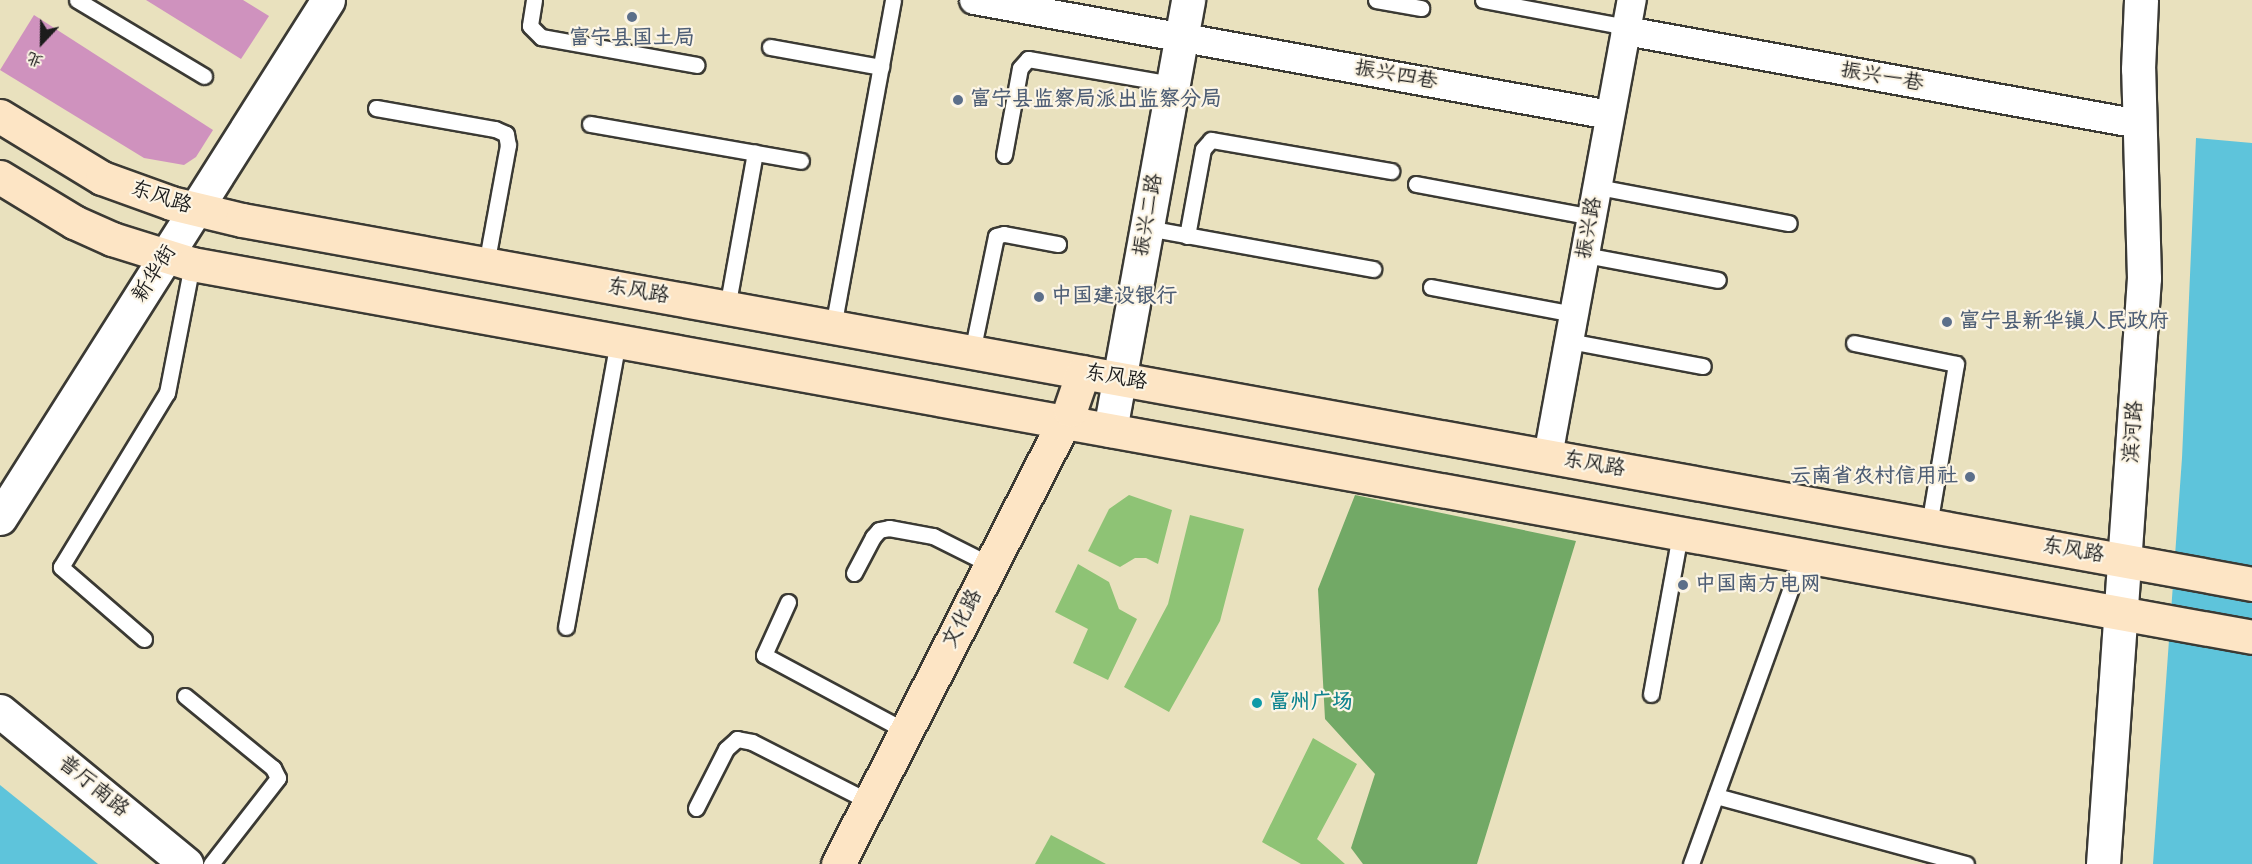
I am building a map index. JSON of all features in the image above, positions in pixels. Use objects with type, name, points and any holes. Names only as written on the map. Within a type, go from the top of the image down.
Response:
[{"type":"main road","name":"东风路","points":[[0,116],[102,178],[195,210],[486,265],[2252,584]]},
{"type":"main road","points":[[0,177],[74,222],[179,260],[618,342],[2252,637]]},
{"type":"main road","name":"文化路","points":[[838,864],[1064,422],[1083,372]]},
{"type":"street","name":"新华街","points":[[0,518],[179,260],[195,210],[328,0]]},
{"type":"street","name":"振兴四巷","points":[[974,0],[1610,115]]},
{"type":"street","name":"振兴二路","points":[[1110,430],[1188,0]]},
{"type":"street","name":"滨河路","points":[[2103,864],[2144,278],[2139,124],[2141,0]]},
{"type":"street","name":"振兴路","points":[[1548,456],[1628,19]]},
{"type":"street","name":"振兴一巷","points":[[1628,19],[2139,124]]},
{"type":"street","name":"普厅南路","points":[[0,711],[186,864]]},
{"type":"lane","points":[[77,0],[204,76]]},
{"type":"lane","points":[[534,0],[531,30],[541,37],[697,65]]},
{"type":"lane","points":[[833,327],[893,0]]},
{"type":"lane","points":[[1376,0],[1421,9]]},
{"type":"lane","points":[[1483,0],[1628,19]]},
{"type":"lane","points":[[770,47],[881,67]]},
{"type":"lane","points":[[1004,155],[1020,68],[1028,59],[1173,84]]},
{"type":"lane","points":[[376,108],[495,129],[506,134],[508,145],[486,265]]},
{"type":"lane","points":[[590,124],[801,161]]},
{"type":"lane","points":[[1187,236],[1203,149],[1211,140],[1391,171]]},
{"type":"lane","points":[[727,308],[755,153]]},
{"type":"lane","points":[[1416,184],[1592,217]]},
{"type":"lane","points":[[1598,187],[1789,223]]},
{"type":"lane","points":[[1147,228],[1373,269]]},
{"type":"lane","points":[[972,352],[996,237],[1004,234],[1058,244]]},
{"type":"lane","points":[[1585,255],[1718,280]]},
{"type":"lane","points":[[144,639],[61,567],[167,393],[179,260]]},
{"type":"lane","points":[[1431,287],[1703,366]]},
{"type":"lane","points":[[566,627],[618,342]]},
{"type":"lane","points":[[1854,343],[1956,364],[1929,525]]},
{"type":"lane","points":[[854,573],[873,537],[879,530],[889,528],[933,536],[991,565]]},
{"type":"lane","points":[[1651,694],[1680,534]]},
{"type":"lane","points":[[1691,864],[1803,555]]},
{"type":"lane","points":[[788,602],[764,655],[772,663],[906,731]]},
{"type":"lane","points":[[185,696],[273,768],[278,778],[211,864]]},
{"type":"lane","points":[[696,808],[726,749],[737,739],[752,742],[870,802]]},
{"type":"lane","points":[[1716,796],[1966,864]]},
{"type":"green space","points":[[1129,495],[1172,510],[1158,564],[1146,558],[1135,558],[1120,567],[1088,551],[1109,509]]},
{"type":"green space","points":[[1355,495],[1576,541],[1477,864],[1363,864],[1351,848],[1375,774],[1325,719],[1318,589]]},
{"type":"green space","points":[[1190,515],[1244,529],[1220,621],[1169,712],[1124,687],[1168,604]]},
{"type":"green space","points":[[1078,564],[1109,582],[1119,609],[1137,619],[1108,680],[1073,663],[1088,629],[1055,612]]},
{"type":"green space","points":[[1313,738],[1357,764],[1317,839],[1345,864],[1301,864],[1262,842]]},
{"type":"green space","points":[[1051,835],[1106,864],[1035,864]]},
{"type":"water","points":[[2196,138],[2252,143],[2252,864],[2153,864],[2182,458]]},
{"type":"water","points":[[0,785],[98,864],[0,864]]},
{"type":"building","points":[[146,0],[243,0],[269,16],[241,59]]},
{"type":"building","points":[[34,15],[213,130],[196,157],[184,165],[144,158],[0,70]]},
{"type":"place","name":"富宁县国土局","points":[[632,17]]},
{"type":"place","name":"富宁县监察局派出监察分局","points":[[958,100]]},
{"type":"place","name":"中国建设银行","points":[[1039,297]]},
{"type":"place","name":"富宁县新华镇人民政府","points":[[1947,322]]},
{"type":"place","name":"云南省农村信用社","points":[[1970,477]]},
{"type":"place","name":"中国南方电网","points":[[1683,585]]},
{"type":"place","name":"富州广场","points":[[1257,703]]}]
